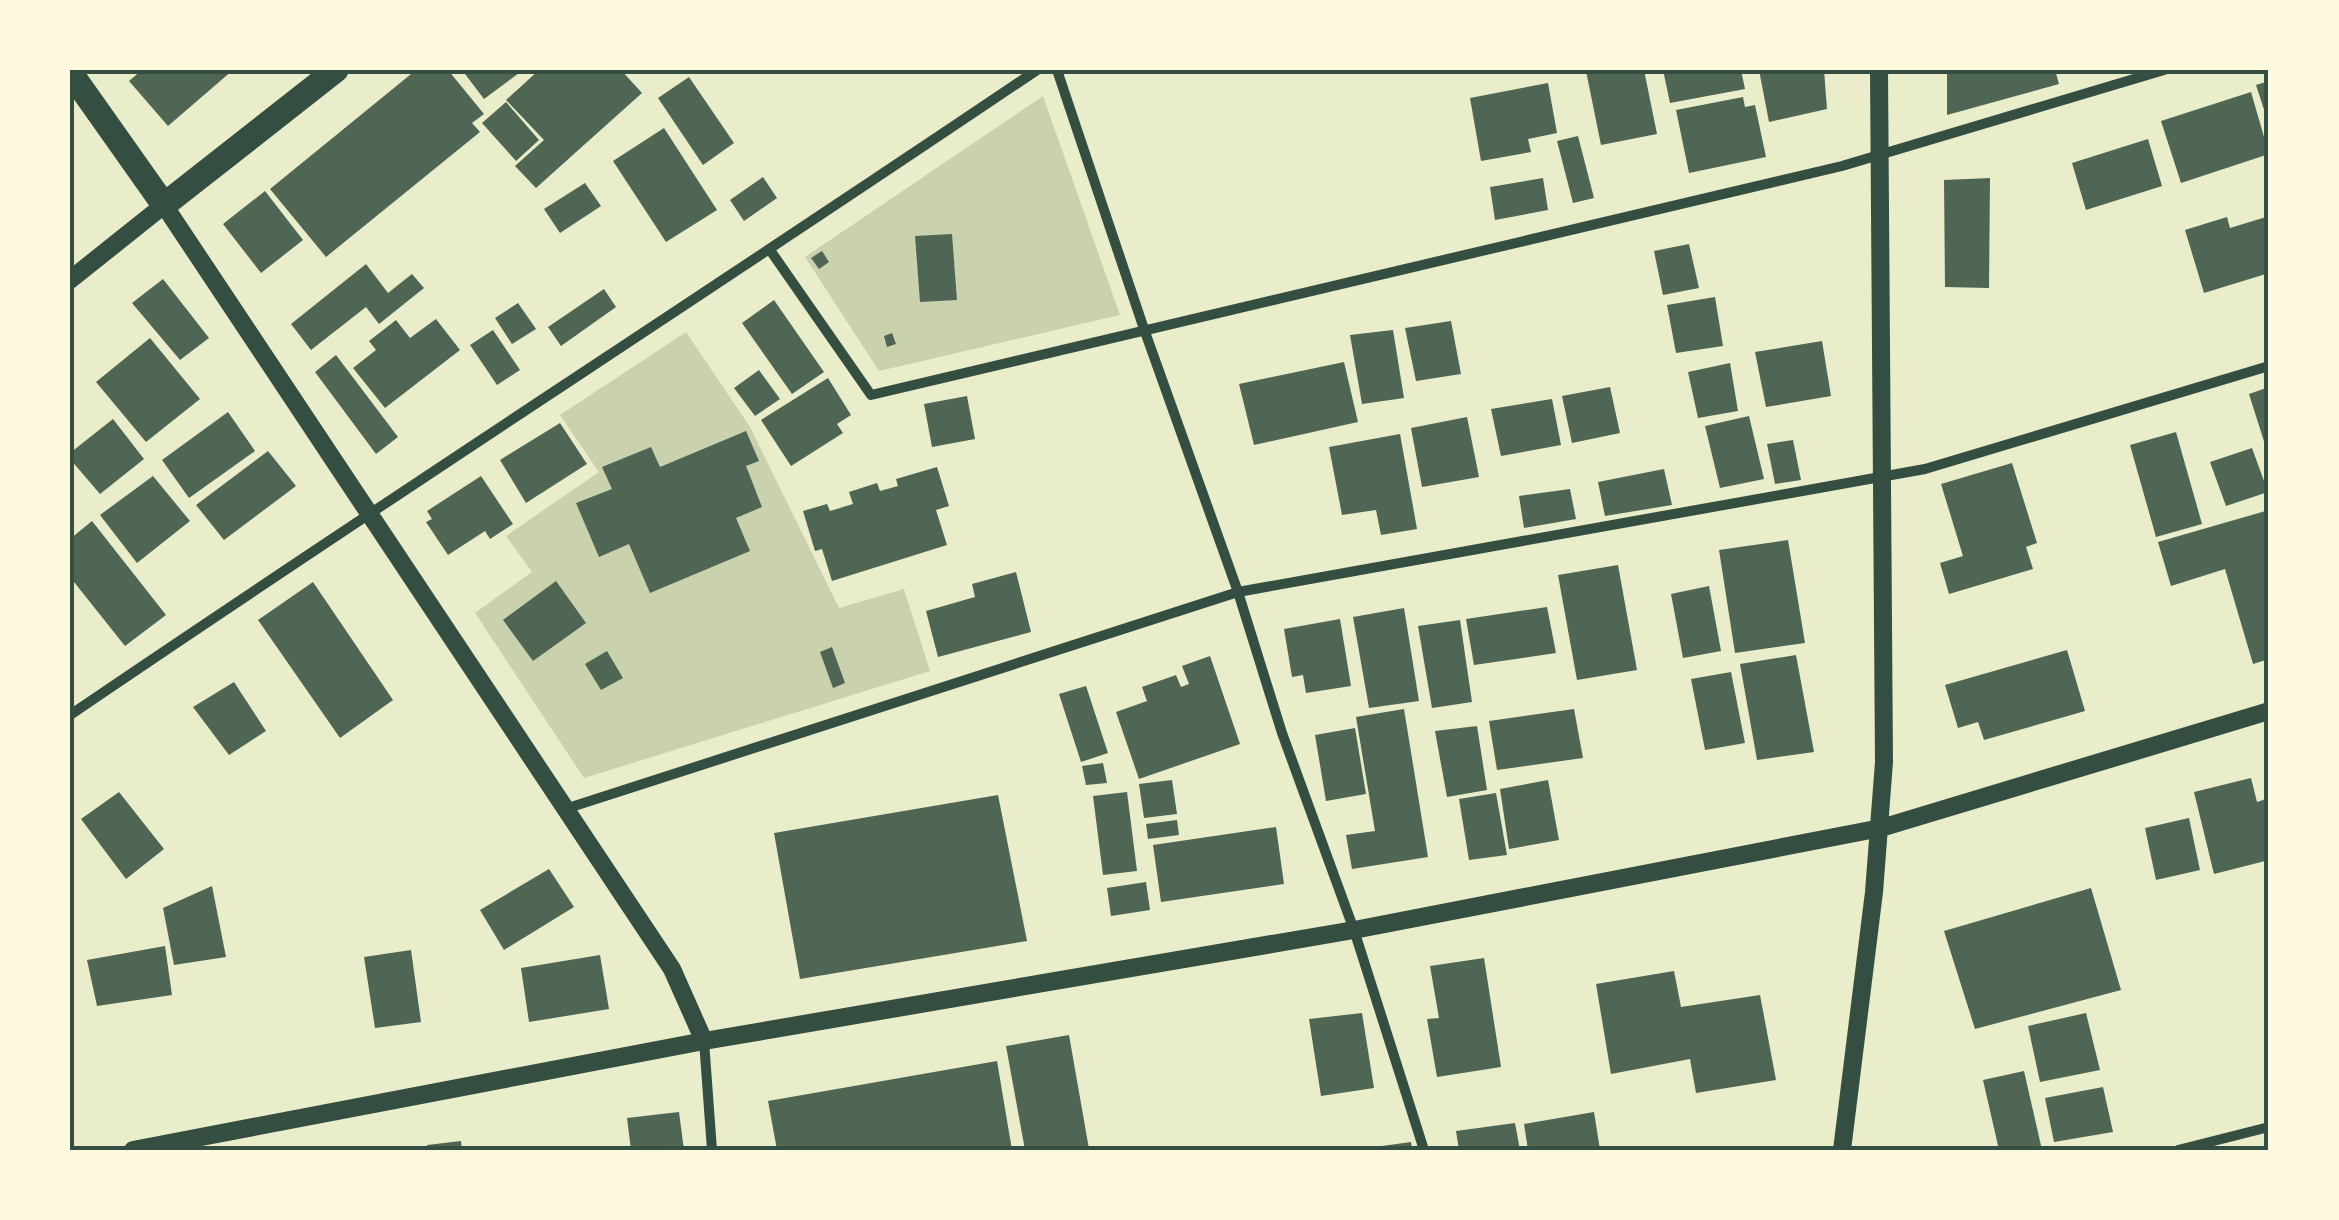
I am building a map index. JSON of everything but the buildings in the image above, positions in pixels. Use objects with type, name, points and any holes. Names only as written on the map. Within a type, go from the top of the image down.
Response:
[{"type":"main road","points":[[74,75],[164,205],[336,70]]},
{"type":"street","points":[[70,715],[367,512],[770,250],[1037,70]]},
{"type":"street","points":[[1057,70],[1238,592],[1282,734],[1354,930],[1424,1150]]},
{"type":"street","points":[[1842,1150],[1880,828],[1884,762],[1879,70]]},
{"type":"street","points":[[770,250],[871,395],[1842,166],[2164,70]]},
{"type":"street","points":[[70,280],[164,205],[672,969],[704,1042],[712,1150]]},
{"type":"street","points":[[564,809],[1238,592],[1925,469],[2269,366]]},
{"type":"street","points":[[133,1150],[704,1042],[1354,930],[1880,828],[2269,711]]},
{"type":"street","points":[[2178,1150],[2269,1126]]},
{"type":"green space","points":[[1043,96],[1120,315],[879,371],[805,257]]},
{"type":"green space","points":[[686,332],[750,427],[839,608],[904,589],[930,671],[584,778],[475,613],[532,572],[506,536],[599,472],[560,415]]}]
